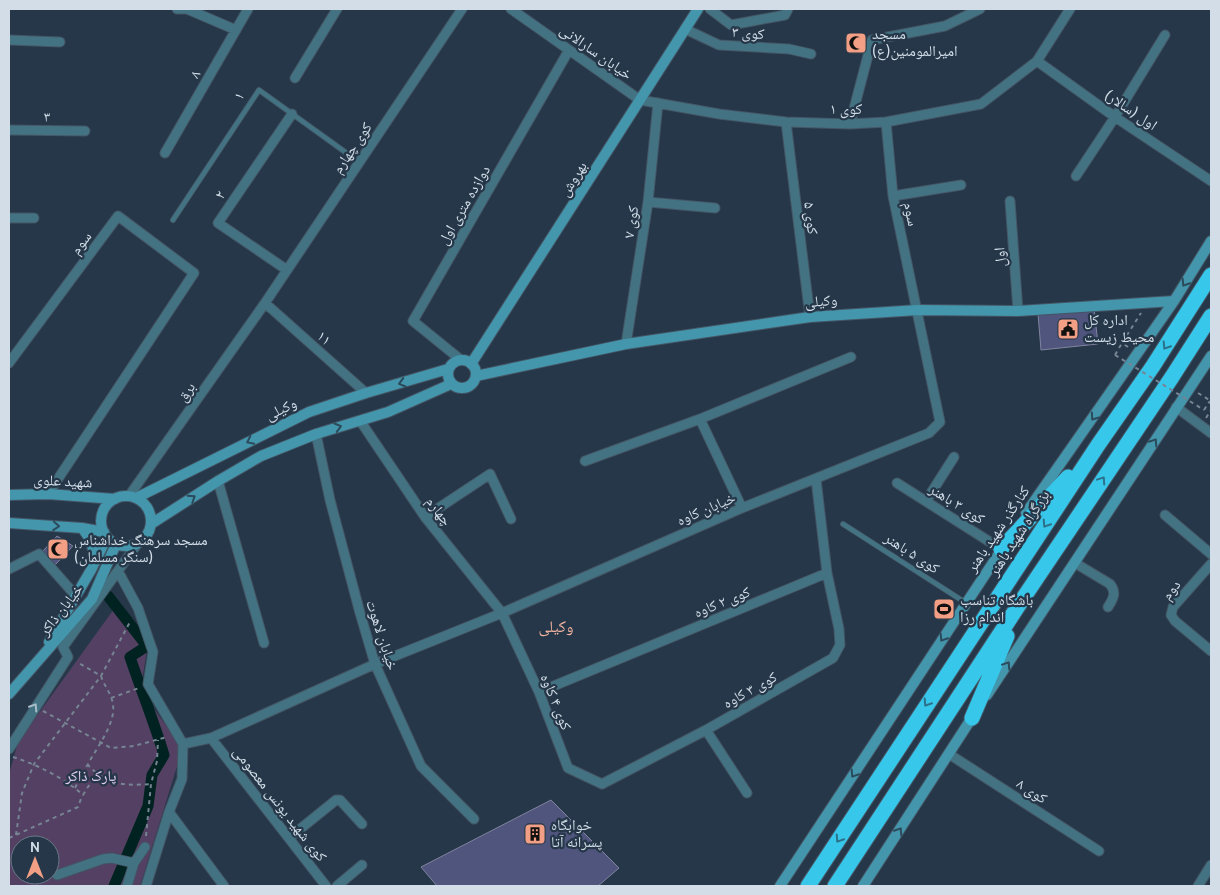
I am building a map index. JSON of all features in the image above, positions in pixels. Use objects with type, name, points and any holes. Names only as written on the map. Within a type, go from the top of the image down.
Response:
[{"type":"highway","name":"بزرگراه شهید باهنر","points":[[808,886],[1098,445],[1153,366],[1211,275]]},
{"type":"highway","points":[[835,886],[1211,316]]},
{"type":"highway","points":[[1001,549],[1098,445]]},
{"type":"highway","points":[[972,718],[1024,597]]},
{"type":"street","points":[[177,9],[187,9],[236,30]]},
{"type":"street","name":"۸","points":[[165,153],[248,9]]},
{"type":"street","points":[[295,78],[337,9]]},
{"type":"street","name":"کوی چهارم","points":[[265,303],[462,9]]},
{"type":"street","name":"خیابان سارالانی","points":[[511,9],[640,100]]},
{"type":"street","name":"بهروش","points":[[471,364],[698,9]]},
{"type":"street","points":[[710,9],[731,25],[785,14],[788,9]]},
{"type":"street","points":[[850,124],[872,40],[945,26],[980,9]]},
{"type":"street","points":[[1037,61],[1070,9]]},
{"type":"street","name":"کوی ۳","points":[[685,29],[719,45],[789,49],[811,54]]},
{"type":"street","points":[[1076,176],[1165,35]]},
{"type":"street","points":[[9,40],[60,42]]},
{"type":"street","name":"دوازده متری اول","points":[[461,360],[413,321],[568,50]]},
{"type":"street","name":"کوی ۱","points":[[640,100],[719,114],[786,122],[850,124],[886,122],[981,104],[1037,61]]},
{"type":"street","name":"اول (سالار)","points":[[1037,61],[1115,117],[1211,181]]},
{"type":"street","name":"کوی ۷","points":[[626,344],[648,202],[658,103]]},
{"type":"street","name":"۲","points":[[287,270],[218,223],[292,114]]},
{"type":"street","name":"کوی ۵","points":[[786,122],[810,317]]},
{"type":"street","name":"سوم","points":[[886,122],[893,196],[918,310]]},
{"type":"street","name":"۳","points":[[9,130],[85,131]]},
{"type":"street","points":[[893,196],[961,185]]},
{"type":"street","name":"اول","points":[[1010,201],[1018,311]]},
{"type":"street","points":[[648,202],[715,208]]},
{"type":"street","name":"سوم","points":[[9,362],[118,216],[194,273],[48,494]]},
{"type":"street","points":[[9,218],[34,218]]},
{"type":"street","name":"کنارگذر شهید باهنر","points":[[780,886],[1001,549],[1174,301],[1211,241]]},
{"type":"street","name":"وکیلی","points":[[476,376],[626,344],[810,317],[918,310],[1018,311],[1174,301]]},
{"type":"street","name":"۱۱","points":[[265,303],[366,393]]},
{"type":"street","name":"برق","points":[[132,497],[265,303]]},
{"type":"street","name":"خیابان کاوه","points":[[183,744],[211,738],[375,664],[502,613],[742,508],[929,433],[940,422],[918,310]]},
{"type":"street","points":[[862,886],[1211,356]]},
{"type":"street","points":[[585,461],[700,419],[851,357]]},
{"type":"street","points":[[461,360],[471,364],[476,376],[473,383],[466,388],[458,388],[451,384],[448,377],[448,369],[453,362],[461,360]]},
{"type":"street","name":"وکیلی","points":[[132,497],[309,412],[448,369]]},
{"type":"street","points":[[151,524],[261,456],[316,434],[388,412],[451,384]]},
{"type":"street","points":[[1176,407],[1211,432]]},
{"type":"street","points":[[700,419],[742,508]]},
{"type":"street","name":"چهارم","points":[[360,422],[425,517],[502,613]]},
{"type":"street","name":"خیابان لاهوت","points":[[316,434],[330,500],[375,664],[421,766],[474,818]]},
{"type":"street","points":[[926,501],[954,457]]},
{"type":"street","points":[[425,517],[490,474],[512,519]]},
{"type":"street","points":[[816,479],[827,573]]},
{"type":"street","points":[[218,481],[264,643]]},
{"type":"street","name":"کوی ۳ باهنر","points":[[897,483],[1001,549]]},
{"type":"street","name":"شهید علوی","points":[[9,495],[48,494],[115,499]]},
{"type":"street","points":[[9,749],[68,657],[63,647],[138,543],[149,532],[151,516],[148,508],[143,502],[132,497],[115,499],[109,503],[102,517],[106,534]]},
{"type":"street","points":[[1165,514],[1211,554]]},
{"type":"street","points":[[9,522],[82,528],[106,534],[116,544],[131,546],[138,543]]},
{"type":"street","points":[[82,528],[92,540],[94,555],[91,570]]},
{"type":"street","name":"خیابان ذاکر","points":[[36,664],[91,570],[106,534]]},
{"type":"street","name":"خیابان ذاکر","points":[[9,691],[36,664],[92,599],[116,544]]},
{"type":"street","points":[[9,569],[39,554],[76,596]]},
{"type":"street","points":[[1075,563],[1110,584],[1114,589],[1114,596],[1108,607]]},
{"type":"street","name":"دوم","points":[[1211,564],[1173,607],[1171,615],[1175,622],[1211,651]]},
{"type":"street","points":[[118,571],[138,608],[153,652],[148,684],[183,744],[182,779],[169,812],[146,886]]},
{"type":"street","name":"کوی ۲ کاوه","points":[[539,692],[827,573]]},
{"type":"street","name":"کوی ۳ کاوه","points":[[602,784],[706,730],[833,658],[840,646],[839,629],[827,573]]},
{"type":"street","name":"کوی ۴ کاوه","points":[[502,613],[539,692],[568,768],[602,784]]},
{"type":"street","points":[[706,730],[747,793]]},
{"type":"street","name":"کوی شهید یونس معصومی","points":[[211,738],[326,886]]},
{"type":"street","name":"کوی ۸","points":[[949,754],[1100,851]]},
{"type":"street","points":[[289,838],[336,800],[344,802],[362,824]]},
{"type":"street","points":[[169,812],[224,886]]},
{"type":"street","points":[[128,886],[134,863],[145,847]]},
{"type":"street","points":[[60,874],[104,859],[112,858],[134,863]]},
{"type":"street","points":[[337,886],[362,865]]},
{"type":"street","points":[[1198,886],[1211,865]]},
{"type":"lane","name":"۱","points":[[173,220],[259,90],[359,162]]},
{"type":"lane","name":"کوی ۵ باهنر","points":[[844,524],[966,603]]},
{"type":"path","points":[[1147,303],[1115,355],[1204,410],[1211,401],[1189,388]]},
{"type":"path","points":[[1122,343],[1138,353]]},
{"type":"path","points":[[16,835],[22,793],[34,764],[101,676],[138,608]]},
{"type":"path","points":[[68,657],[101,676],[111,698],[113,711],[102,742],[87,764],[75,788]]},
{"type":"path","points":[[111,698],[148,684]]},
{"type":"path","points":[[35,707],[111,748],[134,746],[177,733]]},
{"type":"path","points":[[145,847],[151,784],[158,761],[158,740]]},
{"type":"path","points":[[9,756],[34,764],[75,788],[83,795]]},
{"type":"path","points":[[87,764],[96,774],[116,783],[151,784]]},
{"type":"path","points":[[16,835],[78,807],[96,774]]},
{"type":"green space","name":"پارک ذاکر","points":[[119,602],[136,623],[147,650],[142,681],[144,695],[178,742],[179,760],[140,886],[9,886],[9,774],[18,742]]},
{"type":"building","name":"اداره کل محیط زیست","points":[[1094,308],[1098,344],[1041,350],[1038,314]]},
{"type":"building","name":"مسجد سرهنگ خداشناس (سنگر مسلمان)","points":[[57,536],[73,546],[55,565],[42,552]]},
{"type":"building","name":"خوابگاه پسرانه آتا","points":[[551,800],[619,868],[598,886],[437,886],[421,867]]},
{"type":"waterway","points":[[108,596],[147,646],[130,657],[164,755],[152,775],[148,806],[114,886]]},
{"type":"place","name":"مسجد امیرالمومنین(ع)","points":[[856,43]]},
{"type":"place","name":"اداره کل محیط زیست","points":[[1068,329]]},
{"type":"place","name":"مسجد سرهنگ خداشناس (سنگر مسلمان)","points":[[58,549]]},
{"type":"place","name":"باشگاه تناسب اندام رزا","points":[[944,609]]},
{"type":"place","name":"خوابگاه پسرانه آتا","points":[[535,834]]},
{"type":"district","name":"وکیلی","points":[[556,626]]}]
